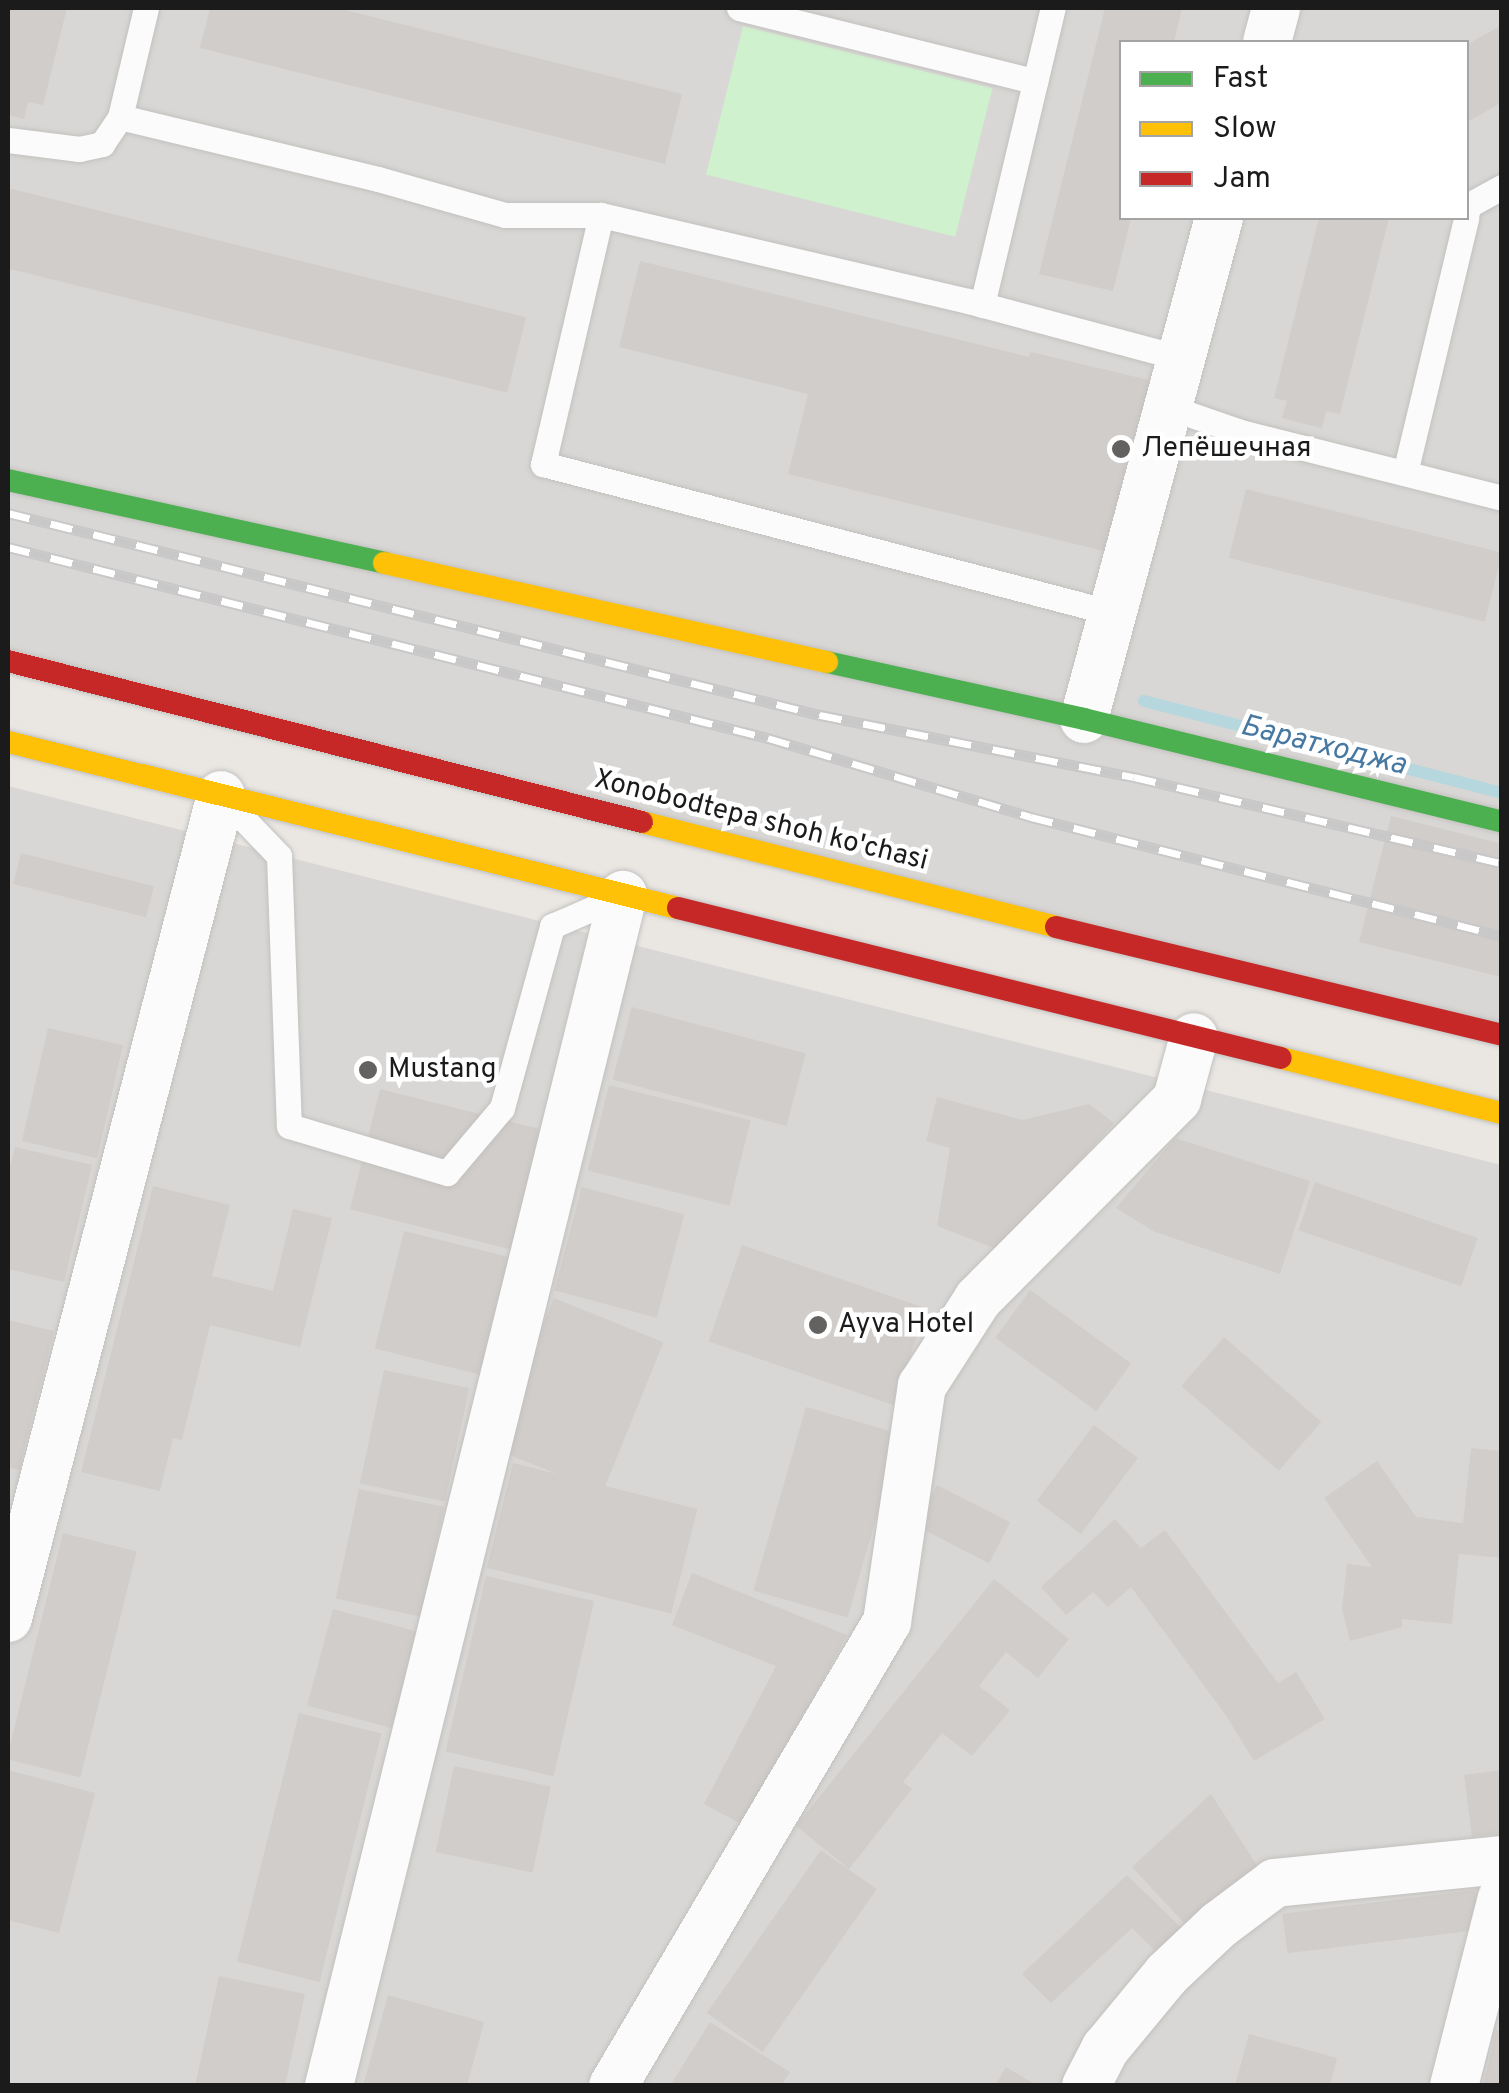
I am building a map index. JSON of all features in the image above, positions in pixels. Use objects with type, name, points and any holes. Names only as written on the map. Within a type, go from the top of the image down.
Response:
[{"type":"main road","points":[[8,480],[1092,691],[1502,822]]},
{"type":"main road","name":"Xonobodtepa shoh ko'chasi","points":[[8,661],[1310,991],[1502,1035]]},
{"type":"main road","points":[[8,742],[1502,1113]]},
{"type":"street","points":[[1268,40],[1276,8]]},
{"type":"street","points":[[1092,691],[1219,220]]},
{"type":"street","points":[[8,1618],[220,795]]},
{"type":"street","points":[[328,2086],[622,895]]},
{"type":"street","points":[[613,2086],[887,1622],[922,1386],[978,1299],[1177,1099],[1194,1037]]},
{"type":"street","points":[[1086,2086],[1105,2049],[1167,1974],[1219,1924],[1275,1884],[1502,1860]]},
{"type":"street","points":[[1454,2086],[1502,1898]]},
{"type":"lane","points":[[8,140],[79,149],[102,144],[120,117],[146,8]]},
{"type":"lane","points":[[739,8],[1035,80]]},
{"type":"lane","points":[[982,305],[1053,8]]},
{"type":"lane","points":[[120,117],[378,178],[505,215],[601,215],[982,305],[1181,358]]},
{"type":"lane","points":[[1469,210],[1502,187]]},
{"type":"lane","points":[[1469,211],[1502,214]]},
{"type":"lane","points":[[601,215],[543,464],[1112,613]]},
{"type":"lane","points":[[1405,473],[1465,220]]},
{"type":"lane","points":[[1168,408],[1244,433],[1502,498]]},
{"type":"lane","points":[[220,795],[279,856],[289,1126],[447,1173],[502,1108],[552,926],[622,895]]},
{"type":"shaded area","points":[[8,8],[1501,8],[1501,1035],[8,661]]},
{"type":"shaded area","points":[[8,786],[1501,1165],[1501,2085],[8,2085]]},
{"type":"green space","points":[[743,26],[992,88],[955,237],[706,174]]},
{"type":"building","points":[[8,8],[67,8],[43,105],[28,102],[24,119],[8,115]]},
{"type":"building","points":[[210,8],[337,8],[682,94],[665,164],[200,48]]},
{"type":"building","points":[[1105,8],[1182,8],[1174,40],[1119,40],[1119,220],[1131,220],[1113,291],[1039,274]]},
{"type":"building","points":[[1502,25],[1502,102],[1469,121],[1469,43]]},
{"type":"building","points":[[8,188],[526,317],[507,393],[8,268]]},
{"type":"building","points":[[1318,220],[1388,220],[1340,414],[1326,411],[1322,428],[1282,418],[1287,401],[1274,398]]},
{"type":"building","points":[[640,261],[1029,357],[1031,352],[1157,382],[1116,554],[788,474],[808,394],[619,347]]},
{"type":"building","points":[[1246,489],[1502,553],[1485,622],[1229,558]]},
{"type":"building","points":[[1391,816],[1502,844],[1502,977],[1359,942]]},
{"type":"building","points":[[21,853],[154,886],[146,917],[13,884]]},
{"type":"building","points":[[632,1007],[806,1054],[786,1126],[613,1079]]},
{"type":"building","points":[[48,1028],[123,1045],[97,1158],[22,1141]]},
{"type":"building","points":[[609,1085],[751,1120],[729,1206],[588,1170]]},
{"type":"building","points":[[380,1089],[544,1130],[514,1250],[350,1209]]},
{"type":"building","points":[[937,1097],[1023,1120],[1089,1104],[1114,1123],[999,1250],[937,1226],[950,1148],[926,1141]]},
{"type":"building","points":[[1175,1138],[1310,1181],[1280,1274],[1155,1232],[1116,1208]]},
{"type":"building","points":[[15,1147],[92,1165],[64,1282],[8,1269],[8,1176]]},
{"type":"building","points":[[1315,1182],[1478,1238],[1461,1286],[1298,1230]]},
{"type":"building","points":[[153,1186],[230,1205],[212,1276],[273,1291],[293,1209],[332,1218],[300,1347],[210,1325],[182,1440],[173,1438],[160,1491],[81,1472]]},
{"type":"building","points":[[582,1187],[684,1214],[657,1318],[554,1290]]},
{"type":"building","points":[[404,1231],[510,1257],[480,1375],[375,1348]]},
{"type":"building","name":"Ayva Hotel","points":[[742,1245],[926,1308],[893,1405],[709,1341]]},
{"type":"building","points":[[1030,1290],[1131,1363],[1096,1411],[995,1338]]},
{"type":"building","points":[[554,1298],[663,1342],[603,1492],[493,1448]]},
{"type":"building","points":[[8,1320],[54,1331],[19,1470],[8,1467]]},
{"type":"building","points":[[1224,1337],[1321,1422],[1279,1471],[1181,1386]]},
{"type":"building","points":[[384,1370],[469,1388],[445,1502],[360,1483]]},
{"type":"building","points":[[806,1407],[900,1434],[848,1618],[753,1591]]},
{"type":"building","points":[[1094,1425],[1138,1458],[1081,1534],[1037,1501]]},
{"type":"building","points":[[1471,1448],[1502,1451],[1502,1558],[1459,1554],[1452,1624],[1402,1619],[1402,1627],[1350,1641],[1342,1609],[1347,1564],[1372,1567],[1324,1498],[1377,1461],[1416,1517],[1463,1523]]},
{"type":"building","points":[[513,1463],[697,1509],[671,1614],[487,1568]]},
{"type":"building","points":[[937,1485],[1010,1522],[989,1563],[916,1526]]},
{"type":"building","points":[[359,1489],[444,1507],[421,1617],[336,1599]]},
{"type":"building","points":[[1115,1519],[1141,1548],[1165,1530],[1278,1683],[1296,1672],[1325,1719],[1254,1761],[1225,1714],[1131,1587],[1108,1607],[1093,1592],[1066,1615],[1041,1587]]},
{"type":"building","points":[[63,1533],[137,1551],[80,1777],[8,1759]]},
{"type":"building","points":[[692,1573],[847,1635],[745,1826],[704,1804],[776,1666],[672,1625]]},
{"type":"building","points":[[486,1576],[594,1601],[554,1776],[446,1751]]},
{"type":"building","points":[[994,1579],[1069,1639],[1038,1678],[1006,1652],[979,1686],[1010,1710],[972,1756],[942,1733],[903,1782],[912,1789],[849,1869],[796,1826]]},
{"type":"building","points":[[333,1609],[418,1632],[392,1728],[307,1706]]},
{"type":"building","points":[[299,1713],[381,1734],[320,1982],[237,1961]]},
{"type":"building","points":[[454,1766],[551,1787],[533,1873],[436,1852]]},
{"type":"building","points":[[8,1770],[95,1793],[59,1933],[8,1920]]},
{"type":"building","points":[[1502,1770],[1502,1833],[1472,1837],[1464,1775]]},
{"type":"building","points":[[1211,1794],[1258,1867],[1197,1937],[1132,1867]]},
{"type":"building","points":[[821,1850],[877,1889],[763,2052],[707,2013]]},
{"type":"building","points":[[1127,1875],[1194,1940],[1170,1965],[1132,1928],[1051,2003],[1022,1974]]},
{"type":"building","points":[[1475,1890],[1480,1930],[1287,1953],[1282,1914]]},
{"type":"building","points":[[219,1976],[305,1994],[285,2086],[195,2086]]},
{"type":"building","points":[[388,1995],[484,2022],[467,2086],[363,2086]]},
{"type":"building","points":[[710,2022],[790,2072],[781,2086],[670,2086]]},
{"type":"building","points":[[1496,2030],[1502,2031],[1502,2086],[1483,2086]]},
{"type":"building","points":[[1249,2034],[1337,2058],[1330,2086],[1235,2086]]},
{"type":"building","points":[[1006,2067],[1038,2086],[995,2086]]},
{"type":"waterway","name":"Баратходжа","points":[[1144,701],[1502,793]]},
{"type":"railway","points":[[8,513],[820,715],[1134,777],[1502,863]]},
{"type":"railway","points":[[8,547],[768,738],[1031,817],[1502,936]]},
{"type":"traffic: fast","points":[[8,480],[384,563]]},
{"type":"traffic: fast","points":[[827,662],[1084,719],[1502,822]]},
{"type":"traffic: slow","points":[[384,563],[827,662]]},
{"type":"traffic: slow","points":[[8,742],[678,908]]},
{"type":"traffic: slow","points":[[642,822],[1056,927]]},
{"type":"traffic: slow","points":[[1281,1058],[1502,1113]]},
{"type":"traffic: jam","points":[[8,661],[642,822]]},
{"type":"traffic: jam","points":[[678,908],[1281,1058]]},
{"type":"traffic: jam","points":[[1056,927],[1502,1035]]},
{"type":"place","name":"Лепёшечная","points":[[1121,449]]},
{"type":"place","name":"Mustang","points":[[368,1070]]},
{"type":"place","name":"Ayva Hotel","points":[[818,1325]]}]
